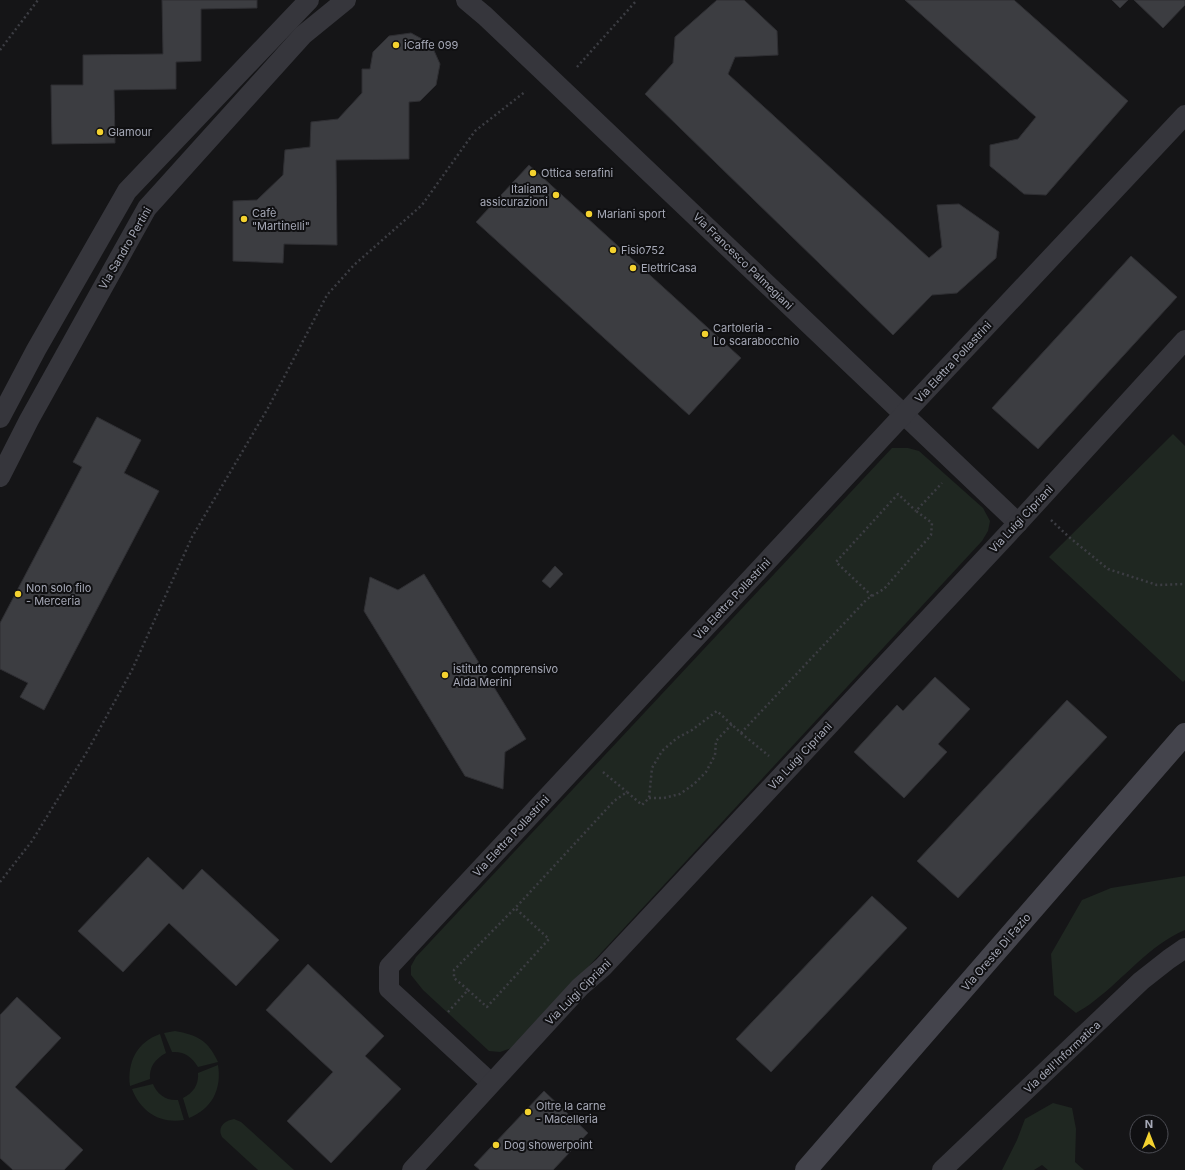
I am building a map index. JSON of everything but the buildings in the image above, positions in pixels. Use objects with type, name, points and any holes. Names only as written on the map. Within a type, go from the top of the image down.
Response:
[{"type":"main road","name":"Via Oreste Di Fazio","points":[[806,1170],[1185,734]]},
{"type":"street","points":[[0,418],[36,350],[126,191],[309,0]]},
{"type":"street","name":"Via Sandro Pertini","points":[[0,477],[29,420],[147,208],[303,36],[346,0]]},
{"type":"street","name":"Via Francesco Palmegiani","points":[[466,0],[485,16],[1018,523]]},
{"type":"street","name":"Via Elettra Pollastrini","points":[[491,1083],[389,989],[389,967],[904,414],[1185,115]]},
{"type":"street","name":"Via Luigi Cipriani","points":[[412,1170],[580,987],[603,967],[1018,523],[1185,340]]},
{"type":"street","name":"Via dell'Informatica","points":[[942,1170],[1141,981],[1169,958],[1185,948]]},
{"type":"path","points":[[0,50],[38,0]]},
{"type":"path","points":[[577,67],[637,0]]},
{"type":"path","points":[[0,882],[32,841],[88,750],[132,670],[192,538],[268,408],[327,295],[354,265],[422,205],[475,131],[526,91]]},
{"type":"path","points":[[916,511],[943,483]]},
{"type":"path","points":[[741,733],[867,599],[884,589],[931,534],[932,524],[898,494],[836,562],[872,596]]},
{"type":"path","points":[[1035,504],[1069,537],[1108,569],[1157,585],[1185,584]]},
{"type":"path","points":[[600,770],[642,805],[649,798],[652,768],[662,751],[677,738],[692,730],[717,711],[771,758]]},
{"type":"path","points":[[649,798],[664,798],[680,794],[694,784],[709,767],[715,755],[716,741],[732,724]]},
{"type":"path","points":[[515,908],[549,939],[487,1007],[454,978],[454,970],[515,908],[614,801],[627,792]]},
{"type":"path","points":[[447,1012],[468,990]]},
{"type":"shaded area","points":[[1173,434],[1185,446],[1185,680],[1183,682],[1049,557]]},
{"type":"shaded area","points":[[892,448],[908,448],[919,451],[983,508],[990,521],[988,531],[982,541],[514,1047],[500,1052],[489,1051],[423,990],[411,975],[411,966],[416,957]]},
{"type":"shaded area","points":[[1185,876],[1185,930],[1160,944],[1105,992],[1076,1013],[1054,995],[1051,954],[1082,900],[1111,888]]},
{"type":"shaded area","points":[[175,1031],[190,1034],[201,1040],[210,1048],[218,1062],[198,1067],[187,1055],[172,1052],[164,1033]]},
{"type":"shaded area","points":[[160,1034],[166,1053],[159,1058],[152,1067],[150,1079],[130,1086],[130,1069],[135,1054],[145,1042]]},
{"type":"shaded area","points":[[218,1065],[219,1074],[217,1090],[214,1097],[204,1109],[189,1118],[183,1098],[190,1094],[195,1088],[198,1073]]},
{"type":"shaded area","points":[[153,1084],[162,1096],[178,1100],[184,1120],[175,1121],[159,1118],[146,1110],[132,1089]]},
{"type":"shaded area","points":[[1053,1103],[1072,1108],[1076,1129],[1075,1162],[1084,1170],[1048,1170],[1042,1165],[1034,1170],[1002,1170],[1017,1140],[1025,1119]]},
{"type":"shaded area","points":[[234,1119],[241,1122],[294,1170],[258,1170],[222,1137],[220,1130],[222,1125],[227,1121]]},
{"type":"place","name":"iCaffe 099","points":[[396,45]]},
{"type":"place","name":"Glamour","points":[[100,132]]},
{"type":"place","name":"Ottica serafini","points":[[533,173]]},
{"type":"place","name":"Italiana assicurazioni","points":[[556,195]]},
{"type":"place","name":"Mariani sport","points":[[589,214]]},
{"type":"place","name":"Cafè \"Martinelli\"","points":[[244,219]]},
{"type":"place","name":"Fisio752","points":[[613,250]]},
{"type":"place","name":"ElettriCasa","points":[[633,268]]},
{"type":"place","name":"Cartoleria - Lo scarabocchio","points":[[705,334]]},
{"type":"place","name":"Non solo filo - Merceria","points":[[18,594]]},
{"type":"place","name":"istituto comprensivo Alda Merini","points":[[445,675]]},
{"type":"place","name":"Oltre la carne - Macelleria","points":[[528,1112]]},
{"type":"place","name":"Dog showerpoint","points":[[496,1145]]}]
